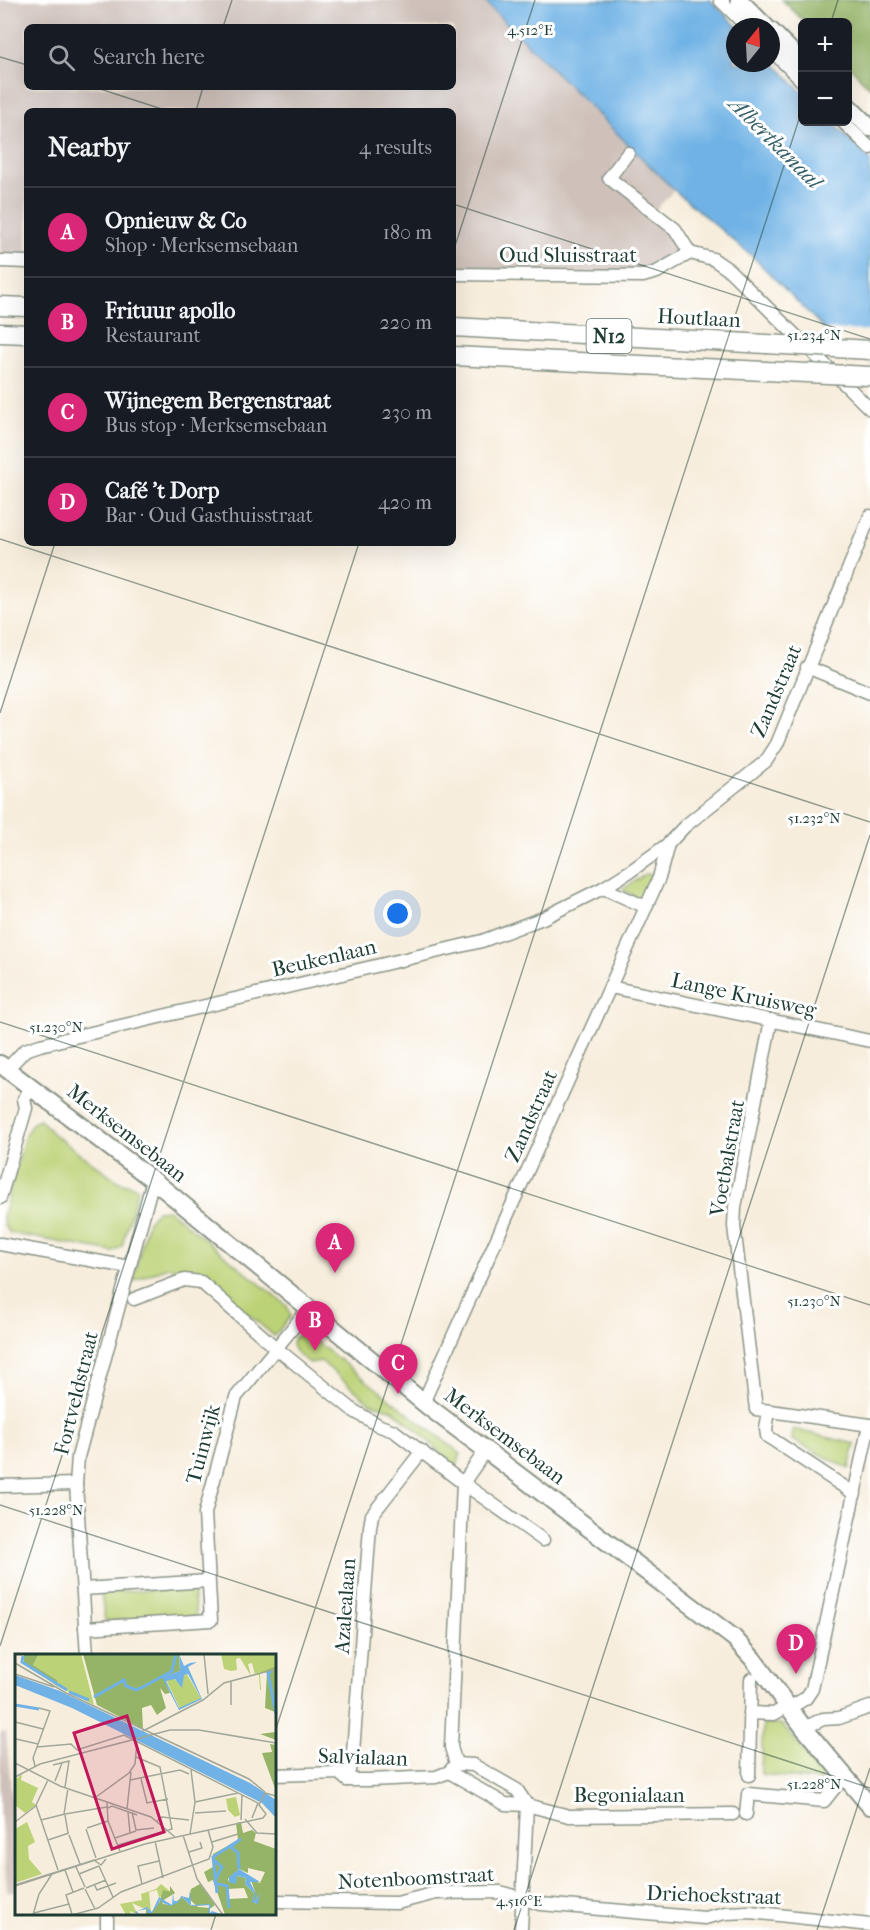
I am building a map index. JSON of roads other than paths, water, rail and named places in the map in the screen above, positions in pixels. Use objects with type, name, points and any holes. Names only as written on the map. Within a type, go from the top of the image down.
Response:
[{"type":"main road","points":[[739,0],[757,18]]},
{"type":"main road","points":[[780,41],[798,58]]},
{"type":"main road","points":[[852,110],[870,128]]},
{"type":"main road","points":[[0,306],[24,307]]},
{"type":"main road","name":"Houtlaan","points":[[456,327],[870,350]]},
{"type":"main road","points":[[0,333],[24,334]]},
{"type":"main road","name":"N12","points":[[456,356],[870,376]]},
{"type":"main road","name":"Merksemsebaan","points":[[4,1066],[153,1180],[202,1223],[423,1402],[734,1638],[753,1659],[804,1728],[870,1806]]},
{"type":"street","points":[[720,0],[738,18]]},
{"type":"street","points":[[780,59],[798,77]]},
{"type":"street","points":[[847,126],[870,148]]},
{"type":"street","points":[[628,153],[609,177],[675,229],[690,253],[713,259],[741,281],[870,409]]},
{"type":"street","name":"Oud Sluisstraat","points":[[456,274],[643,276],[657,272],[690,253]]},
{"type":"street","points":[[0,261],[24,262]]},
{"type":"street","name":"Zandstraat","points":[[603,888],[668,844],[685,826],[766,761],[777,744],[870,516]]},
{"type":"street","points":[[807,667],[870,693]]},
{"type":"street","name":"Zandstraat","points":[[423,1402],[659,878],[668,844]]},
{"type":"street","points":[[603,888],[646,907]]},
{"type":"street","name":"Beukenlaan","points":[[4,1066],[25,1050],[40,1045],[482,941],[543,918],[603,888]]},
{"type":"street","name":"Lange Kruisweg","points":[[610,987],[870,1041]]},
{"type":"street","name":"Voetbalstraat","points":[[769,1412],[756,1409],[734,1226],[735,1207],[771,1020]]},
{"type":"street","points":[[0,1198],[26,1108],[24,1099],[32,1087]]},
{"type":"street","name":"Fortveldstraat","points":[[87,1654],[76,1484],[78,1457],[153,1180]]},
{"type":"street","points":[[0,1244],[129,1267]]},
{"type":"street","points":[[134,1299],[184,1280],[201,1282],[354,1412],[394,1431],[543,1540]]},
{"type":"street","name":"Tuinwijk","points":[[85,1628],[211,1620],[205,1513],[236,1397],[309,1308]]},
{"type":"street","points":[[750,1713],[774,1714],[806,1698],[812,1689],[855,1494],[869,1425],[769,1412],[767,1436],[855,1494]]},
{"type":"street","points":[[486,1450],[463,1483],[451,1747],[453,1768],[472,1765],[517,1790],[527,1805],[521,1930]]},
{"type":"street","name":"Azalealaan","points":[[347,1780],[353,1752],[372,1515],[422,1451]]},
{"type":"street","points":[[0,1486],[76,1484]]},
{"type":"street","points":[[83,1589],[208,1581]]},
{"type":"street","points":[[749,1775],[751,1679]]},
{"type":"street","points":[[804,1728],[823,1719],[839,1718],[870,1707]]},
{"type":"street","name":"Salvialaan","points":[[276,1775],[339,1773],[347,1780],[436,1777],[453,1768]]},
{"type":"street","name":"Begonialaan","points":[[453,1768],[505,1804],[527,1805],[569,1816],[733,1814]]},
{"type":"street","points":[[746,1814],[748,1794],[824,1801],[844,1776]]},
{"type":"street","name":"Notenboomstraat","points":[[276,1901],[397,1903],[436,1893],[500,1892],[522,1898]]},
{"type":"street","name":"Driehoekstraat","points":[[522,1898],[541,1904],[687,1917],[705,1918],[725,1913],[750,1912],[870,1925]]},
{"type":"water","name":"Albertkanaal","points":[[483,0],[710,0],[729,18],[726,18],[726,72],[780,72],[780,69],[798,88],[798,126],[836,126],[870,160],[870,375],[753,257],[674,190]]},
{"type":"place","name":"Opnieuw & Co","points":[[335,1273]]},
{"type":"place","name":"Frituur apollo","points":[[315,1351]]},
{"type":"place","name":"Wijnegem Bergenstraat","points":[[398,1394]]},
{"type":"place","name":"Café 't Dorp","points":[[796,1674]]}]
